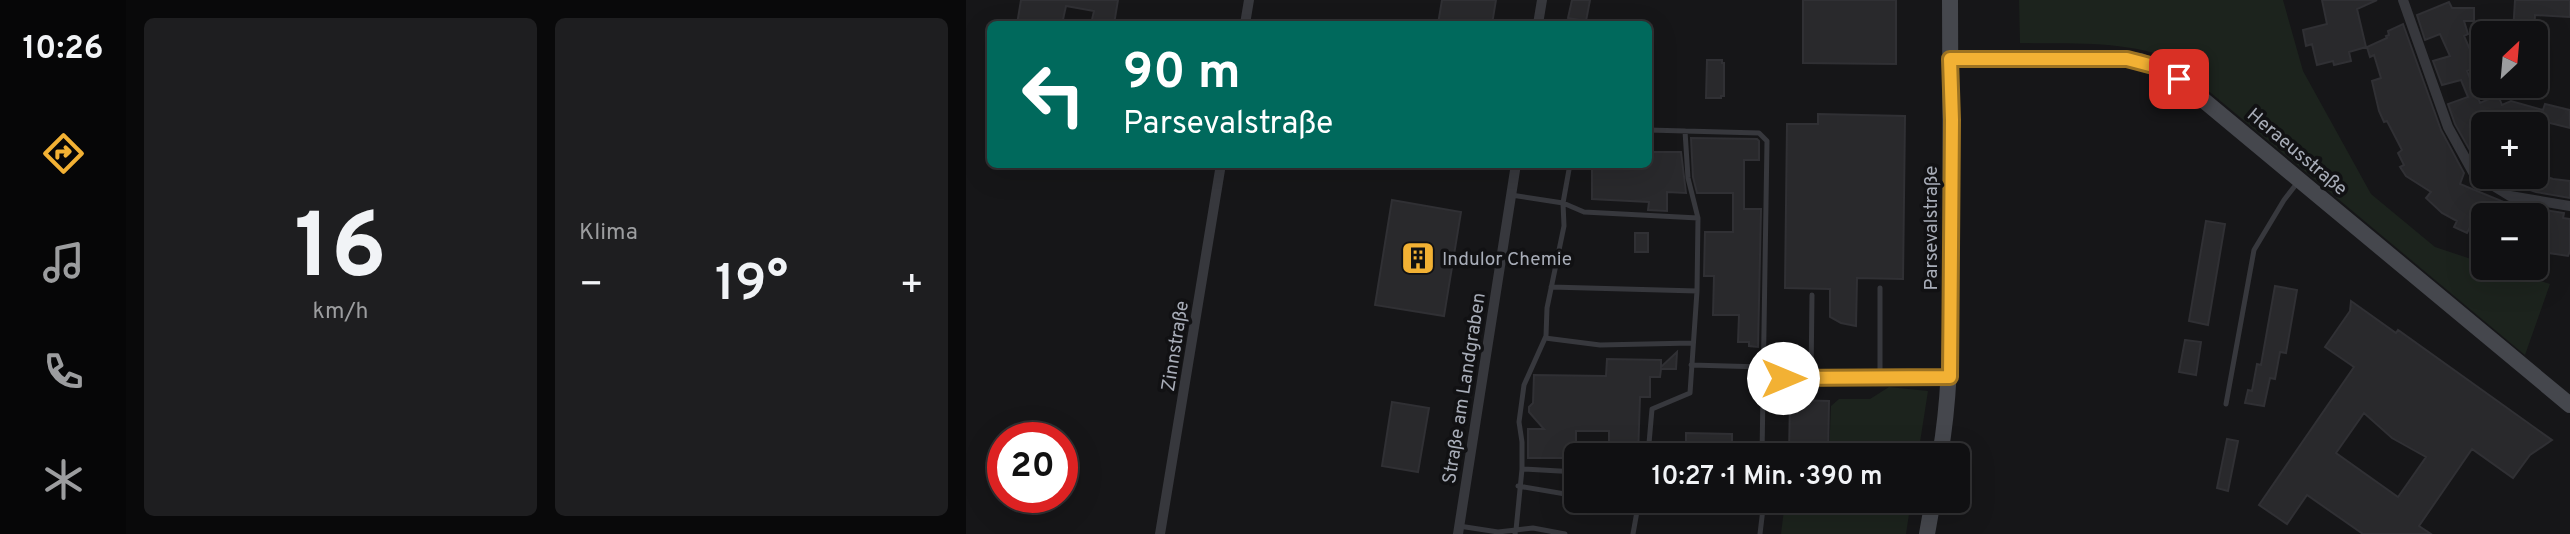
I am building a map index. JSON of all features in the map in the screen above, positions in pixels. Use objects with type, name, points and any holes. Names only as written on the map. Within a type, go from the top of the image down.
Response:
[{"type":"street","points":[[1246,21],[1249,0]]},
{"type":"street","points":[[1538,21],[1542,0]]},
{"type":"street","name":"Parsevalstraße","points":[[1942,443],[1950,377],[1950,0]]},
{"type":"street","points":[[2405,0],[2448,127],[2474,174],[2510,196],[2570,206]]},
{"type":"street","name":"Heraeusstraße","points":[[1950,59],[2113,58],[2150,64],[2179,79],[2570,405]]},
{"type":"street","name":"Zinnstraße","points":[[1160,534],[1221,168]]},
{"type":"street","name":"Straße am Landgraben","points":[[1459,530],[1515,168]]},
{"type":"street","points":[[1927,534],[1931,513]]},
{"type":"lane","points":[[1652,130],[1759,133],[1767,141],[1762,443]]},
{"type":"lane","points":[[1649,443],[1652,409],[1690,393],[1697,291],[1698,218],[1688,178],[1685,131]]},
{"type":"lane","points":[[1515,532],[1522,469],[1519,422],[1524,385],[1545,338],[1547,307],[1564,226],[1563,202],[1569,168]]},
{"type":"lane","points":[[2226,404],[2254,250],[2284,200],[2300,180]]},
{"type":"lane","points":[[1511,195],[1563,202],[1584,212],[1698,218]]},
{"type":"lane","points":[[1552,287],[1697,291]]},
{"type":"lane","points":[[1880,288],[1880,377]]},
{"type":"lane","points":[[1811,377],[1812,295]]},
{"type":"lane","points":[[1545,338],[1600,345],[1692,342]]},
{"type":"lane","points":[[1691,365],[1763,368]]},
{"type":"lane","points":[[1783,378],[1950,377]]},
{"type":"lane","points":[[1522,469],[1564,471]]},
{"type":"lane","points":[[1518,486],[1564,494]]},
{"type":"lane","points":[[1633,534],[1637,513]]},
{"type":"lane","points":[[1760,534],[1762,513]]},
{"type":"lane","points":[[1459,530],[1515,532],[1532,528],[1565,534]]},
{"type":"shaded area","points":[[2019,0],[2283,0],[2303,71],[2371,194],[2435,247],[2471,259],[2471,280],[2538,280],[2550,284],[2525,355],[2169,58],[2114,46],[2020,43]]},
{"type":"shaded area","points":[[1889,387],[1928,391],[1920,443],[1829,443],[1831,406],[1839,399],[1870,399]]},
{"type":"shaded area","points":[[1783,513],[1909,513],[1906,534],[1781,534]]},
{"type":"building","points":[[1021,0],[1118,0],[1114,21],[1092,21],[1094,11],[1066,6],[1063,21],[1018,21]]},
{"type":"building","points":[[1442,0],[1496,0],[1492,21],[1438,21]]},
{"type":"building","points":[[1572,0],[1590,0],[1586,21],[1568,18]]},
{"type":"building","points":[[1803,0],[1896,0],[1896,64],[1803,63]]},
{"type":"building","points":[[2322,0],[2377,0],[2357,9],[2366,47],[2349,52],[2351,61],[2334,65],[2333,61],[2317,65],[2312,44],[2306,46],[2303,30],[2327,24]]},
{"type":"building","points":[[2515,0],[2570,0],[2570,17],[2535,15],[2535,21],[2514,21]]},
{"type":"building","points":[[2449,2],[2452,8],[2474,8],[2474,21],[2464,21],[2468,34],[2464,36],[2471,52],[2471,69],[2467,71],[2471,81],[2471,98],[2478,98],[2480,103],[2499,98],[2502,105],[2511,101],[2543,110],[2545,104],[2570,110],[2570,128],[2548,122],[2548,112],[2471,112],[2471,152],[2455,124],[2448,104],[2468,97],[2461,80],[2442,85],[2433,61],[2450,56],[2440,34],[2425,40],[2417,15]]},
{"type":"building","points":[[2403,24],[2441,130],[2464,173],[2460,184],[2506,203],[2471,203],[2471,225],[2467,233],[2454,227],[2457,221],[2442,213],[2426,198],[2431,192],[2406,176],[2400,167],[2404,165],[2398,153],[2402,150],[2379,111],[2372,81],[2381,78],[2374,55],[2370,57],[2367,47],[2387,38],[2388,31]]},
{"type":"building","points":[[1707,60],[1722,60],[1724,63],[1724,96],[1721,98],[1706,98]]},
{"type":"building","points":[[1818,114],[1905,116],[1903,279],[1857,278],[1856,326],[1830,317],[1830,289],[1785,288],[1787,124],[1818,124]]},
{"type":"building","points":[[1691,138],[1759,141],[1759,160],[1744,160],[1744,209],[1761,209],[1758,347],[1749,346],[1749,342],[1738,342],[1739,315],[1713,315],[1714,276],[1704,276],[1705,232],[1733,232],[1733,193],[1697,193],[1693,177]]},
{"type":"building","points":[[1652,152],[1681,152],[1686,193],[1667,192],[1667,211],[1648,210],[1649,202],[1592,199],[1592,168],[1652,168]]},
{"type":"building","points":[[2548,177],[2570,181],[2570,198],[2527,189],[2548,189]]},
{"type":"building","name":"Indulor Chemie","points":[[1392,200],[1461,212],[1444,316],[1375,305]]},
{"type":"building","points":[[2548,210],[2564,213],[2563,218],[2570,219],[2568,256],[2548,253]]},
{"type":"building","points":[[2206,221],[2225,224],[2208,325],[2189,321]]},
{"type":"building","points":[[1635,233],[1648,233],[1648,252],[1635,252]]},
{"type":"building","points":[[2275,286],[2297,290],[2286,353],[2280,352],[2275,379],[2270,378],[2264,406],[2245,403],[2248,390],[2252,391],[2257,364],[2261,365]]},
{"type":"building","points":[[2351,301],[2396,333],[2398,330],[2552,440],[2530,455],[2513,478],[2472,449],[2419,526],[2431,534],[2363,534],[2307,495],[2287,524],[2259,505],[2354,367],[2325,347],[2350,311]],"holes":[[[2364,413],[2392,438],[2426,457],[2398,497],[2336,453]]]},
{"type":"building","points":[[2185,340],[2201,342],[2196,375],[2179,372]]},
{"type":"building","points":[[1677,352],[1676,369],[1661,369],[1660,377],[1650,377],[1650,397],[1640,397],[1638,443],[1609,443],[1609,431],[1576,431],[1576,443],[1564,443],[1564,458],[1528,458],[1528,429],[1544,429],[1529,412],[1533,403],[1534,375],[1606,376],[1607,359],[1661,360],[1661,367]]},
{"type":"building","points":[[1790,400],[1829,401],[1828,443],[1789,443]]},
{"type":"building","points":[[1392,402],[1429,408],[1418,472],[1382,466]]},
{"type":"building","points":[[1686,433],[1732,434],[1732,443],[1686,443]]},
{"type":"building","points":[[2227,439],[2238,441],[2228,491],[2217,488]]},
{"type":"place","name":"Indulor Chemie","points":[[1418,258]]},
{"type":"route","points":[[1783,378],[1950,377],[1950,59],[2127,59],[2161,68],[2179,79]]}]
